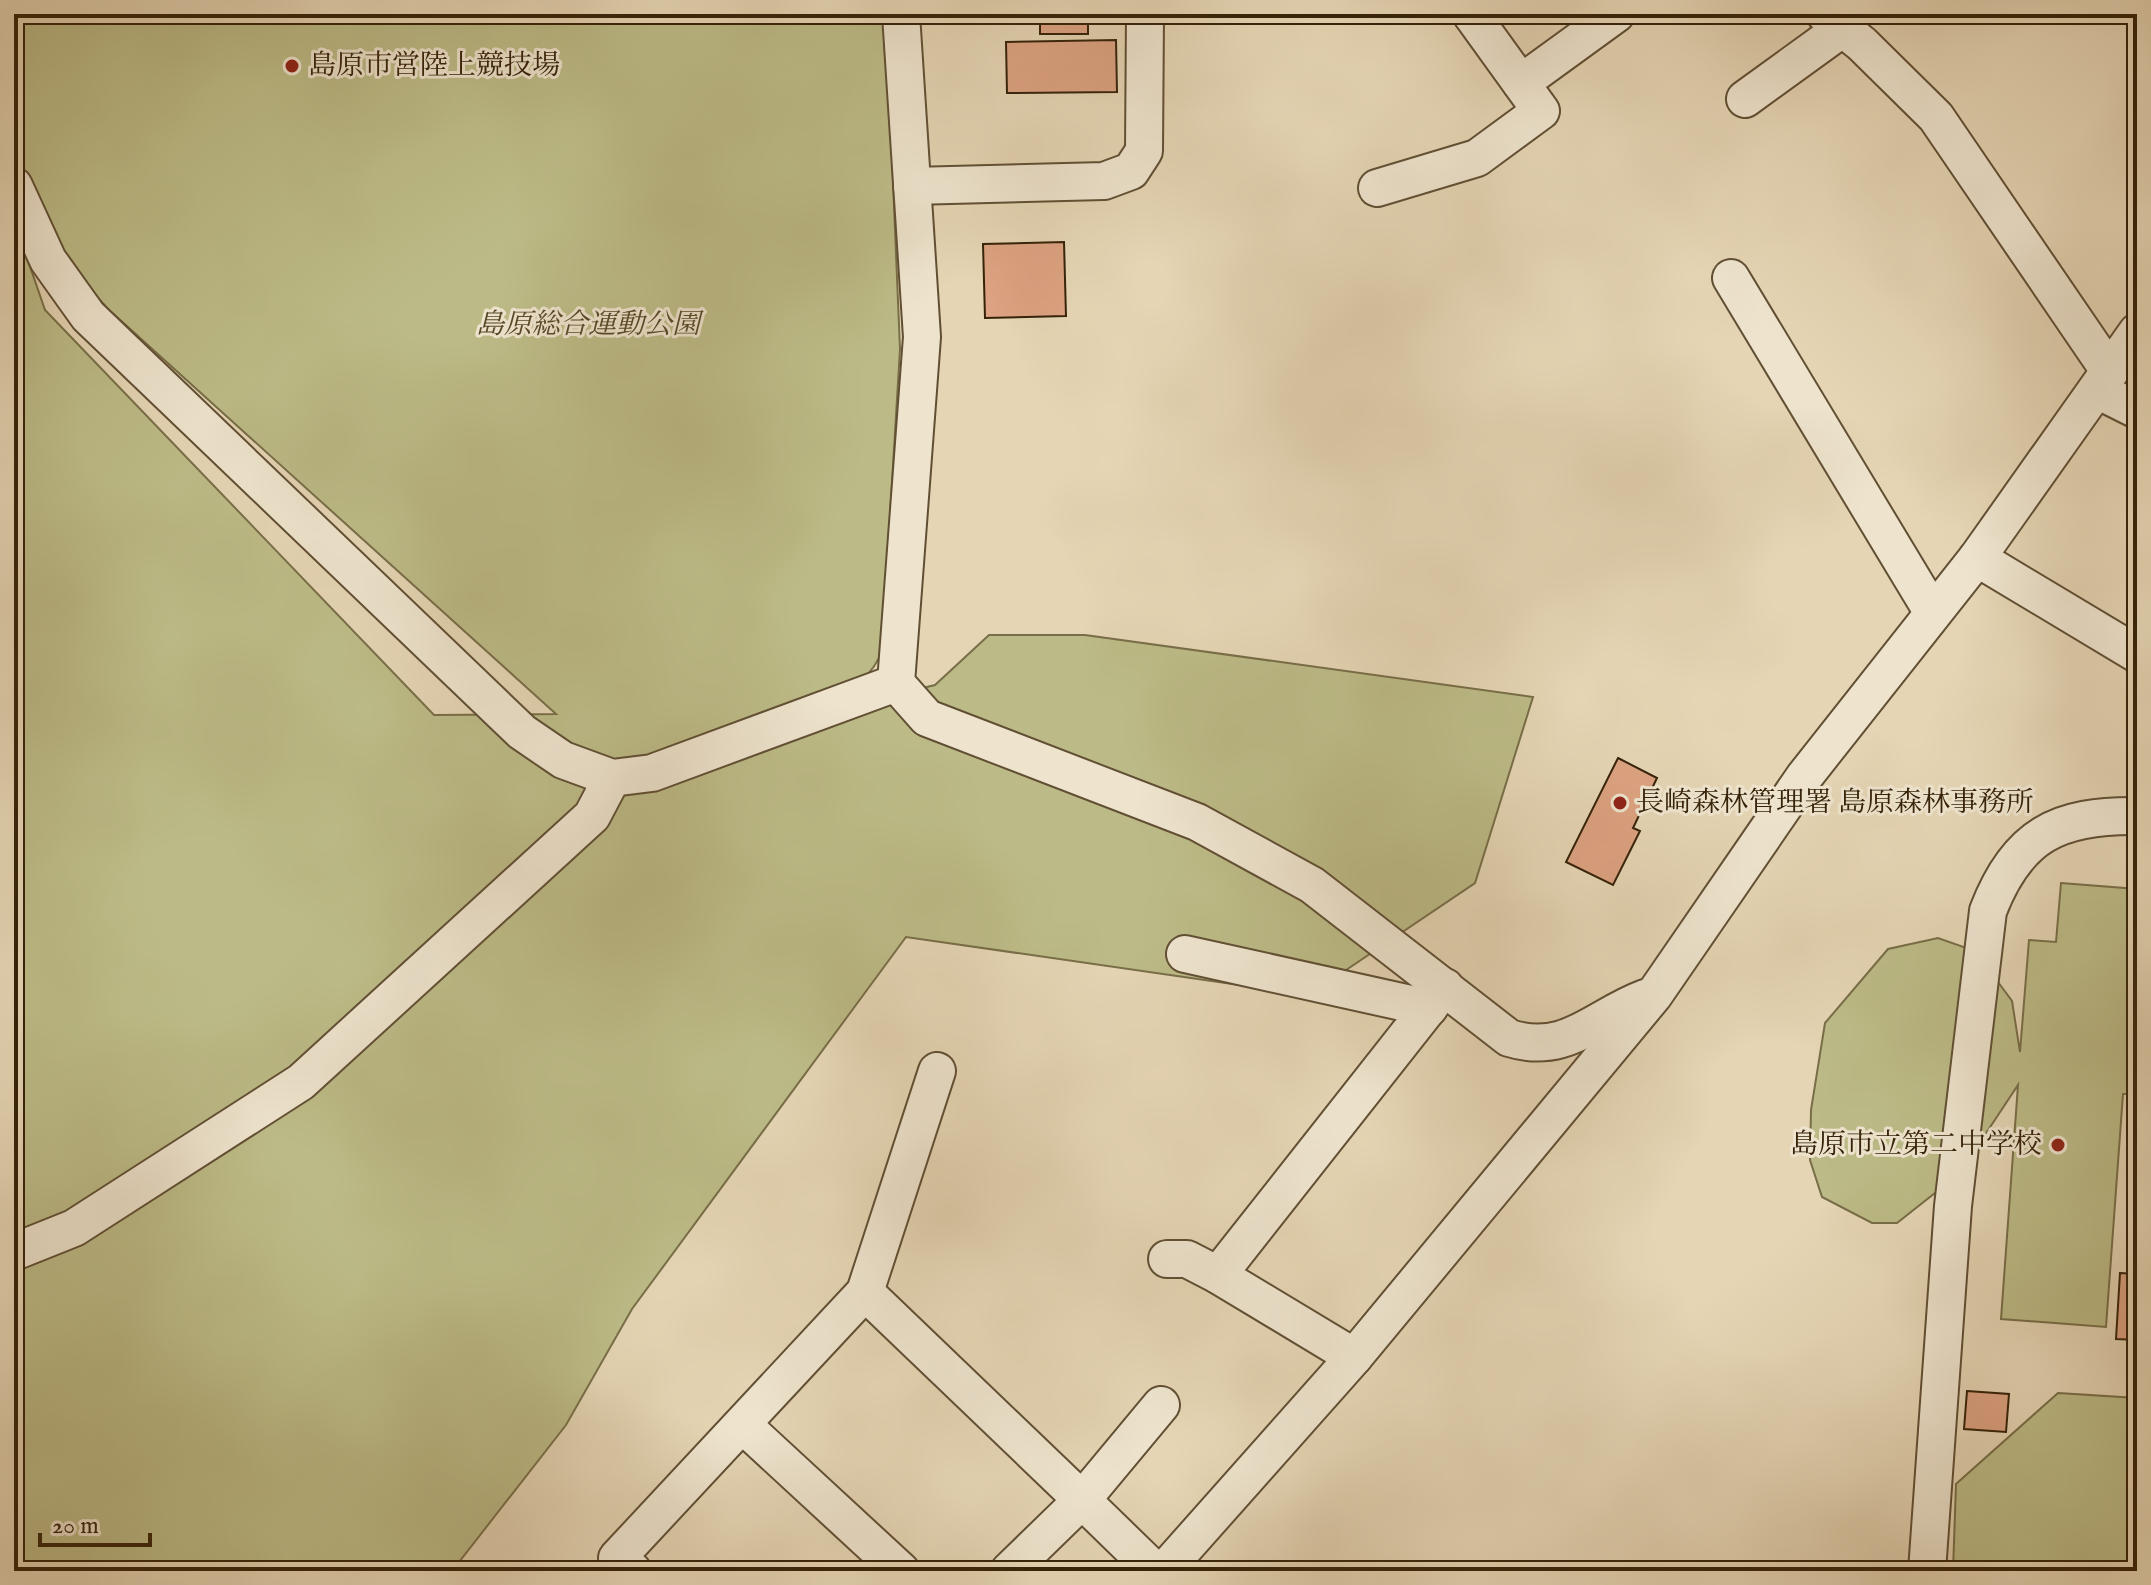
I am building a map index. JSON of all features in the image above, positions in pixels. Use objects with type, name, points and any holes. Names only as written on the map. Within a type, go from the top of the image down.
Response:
[{"type":"street","points":[[901,14],[922,337],[896,683],[927,718],[1197,822],[1312,885],[1437,997],[1509,1038],[1529,1044],[1551,1044],[1567,1039],[1627,1005],[1654,995]]},
{"type":"street","points":[[912,186],[1104,181],[1131,171],[1144,151],[1145,14]]},
{"type":"street","points":[[1377,188],[1477,158],[1541,111],[1471,14]]},
{"type":"street","points":[[1521,83],[1616,14]]},
{"type":"street","points":[[1745,99],[1841,19],[1936,117],[2104,381],[2137,410]]},
{"type":"street","points":[[14,186],[48,260],[88,316],[522,732],[563,760],[612,778],[652,773],[896,683]]},
{"type":"street","points":[[1731,278],[1933,613]]},
{"type":"street","points":[[1164,1571],[1354,1357],[1654,995],[1804,777],[1977,558],[2137,332]]},
{"type":"street","points":[[1977,558],[2137,654]]},
{"type":"street","points":[[14,1252],[74,1228],[301,1082],[592,816],[612,778]]},
{"type":"street","points":[[1927,1571],[1953,1206],[1988,911],[2008,869],[2040,834],[2071,821],[2137,816]]},
{"type":"street","points":[[1185,954],[1437,997]]},
{"type":"street","points":[[1218,1275],[1437,997]]},
{"type":"street","points":[[633,1571],[617,1558],[744,1426],[865,1292],[937,1071]]},
{"type":"street","points":[[1167,1259],[1187,1259],[1218,1275],[1354,1357]]},
{"type":"street","points":[[865,1292],[1155,1571]]},
{"type":"street","points":[[1009,1571],[1082,1500],[1161,1405]]},
{"type":"street","points":[[744,1426],[901,1571]]},
{"type":"green space","name":"島原総合運動公園","points":[[14,14],[886,14],[900,349],[882,650],[877,662],[862,680],[808,715],[935,685],[989,635],[1085,635],[1533,697],[1475,883],[1309,995],[906,937],[632,1309],[566,1425],[452,1571],[14,1571],[14,220],[45,310],[434,715],[556,714],[108,309],[61,256],[14,152]]},
{"type":"green space","points":[[2061,883],[2137,889],[2137,1094],[2123,1094],[2106,1327],[2001,1319],[2018,1085],[1959,1174],[1897,1223],[1872,1223],[1822,1197],[1810,1160],[1811,1110],[1825,1023],[1888,949],[1938,938],[1975,951],[2012,1001],[2020,1052],[2029,940],[2056,942]]},
{"type":"green space","points":[[2058,1393],[2137,1398],[2137,1571],[1953,1571],[1956,1484]]},
{"type":"building","points":[[1040,14],[1088,14],[1088,34],[1040,34]]},
{"type":"building","points":[[1116,40],[1117,92],[1007,93],[1006,42]]},
{"type":"building","points":[[1064,242],[1066,316],[985,318],[983,244]]},
{"type":"building","name":"長崎森林管理署 島原森林事務所","points":[[1618,758],[1657,778],[1633,828],[1640,831],[1613,885],[1566,862]]},
{"type":"building","points":[[2120,1273],[2137,1274],[2137,1340],[2116,1339]]},
{"type":"building","points":[[1967,1391],[2009,1394],[2006,1432],[1964,1429]]},
{"type":"place","name":"島原市営陸上競技場","points":[[292,66]]},
{"type":"place","name":"長崎森林管理署 島原森林事務所","points":[[1620,803]]},
{"type":"place","name":"島原市立第二中学校","points":[[2058,1145]]}]
